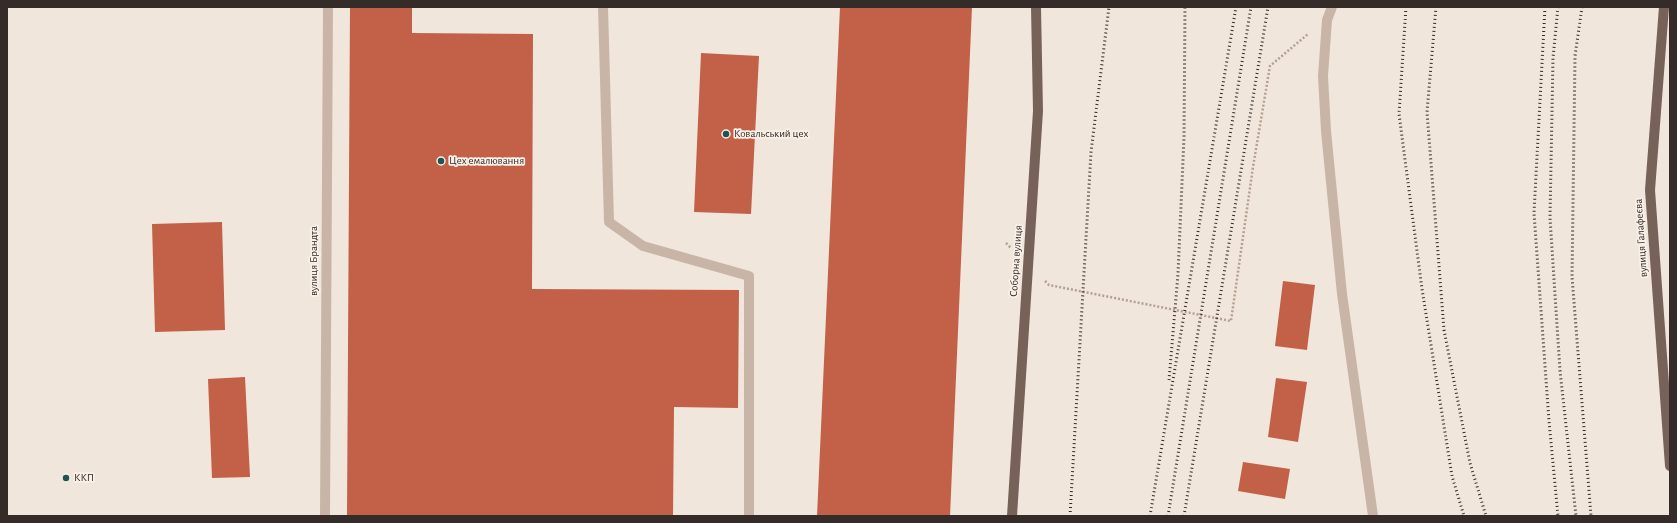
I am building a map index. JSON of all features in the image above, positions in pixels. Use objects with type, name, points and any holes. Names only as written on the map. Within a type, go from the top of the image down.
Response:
[{"type":"main road","name":"Соборна вулиця","points":[[1012,516],[1038,111],[1036,7]]},
{"type":"main road","name":"вулиця Галафеєва","points":[[1664,7],[1650,190],[1670,462]]},
{"type":"street","name":"вулиця Брандта","points":[[324,516],[328,7]]},
{"type":"street","points":[[603,7],[609,222],[642,246],[749,276],[750,516]]},
{"type":"street","points":[[1332,7],[1327,20],[1323,76],[1326,131],[1342,294],[1374,516]]},
{"type":"path","points":[[1006,243],[1049,284],[1231,321],[1253,167],[1270,66],[1327,20]]},
{"type":"building","name":"Цех емалювання","points":[[350,7],[412,7],[412,33],[533,34],[532,289],[739,290],[738,408],[674,407],[673,516],[347,516]]},
{"type":"building","points":[[840,7],[972,7],[950,516],[817,516]]},
{"type":"building","name":"Ковальський цех","points":[[701,53],[759,56],[751,214],[694,212]]},
{"type":"building","points":[[222,222],[225,330],[155,332],[152,224]]},
{"type":"building","points":[[1283,281],[1315,285],[1307,350],[1275,346]]},
{"type":"building","points":[[245,377],[250,477],[212,478],[208,379]]},
{"type":"building","points":[[1276,378],[1307,382],[1298,442],[1268,437]]},
{"type":"building","points":[[1243,462],[1290,469],[1285,499],[1238,491]]},
{"type":"railway","points":[[1070,516],[1091,152],[1109,7]]},
{"type":"railway","points":[[1169,380],[1178,274],[1184,137],[1185,7]]},
{"type":"railway","points":[[1150,516],[1236,7]]},
{"type":"railway","points":[[1168,516],[1251,7]]},
{"type":"railway","points":[[1184,516],[1268,7]]},
{"type":"railway","points":[[1406,7],[1399,114],[1422,289],[1452,476],[1464,516]]},
{"type":"railway","points":[[1436,7],[1427,112],[1444,330],[1470,463],[1486,516]]},
{"type":"railway","points":[[1545,7],[1534,213],[1549,421],[1558,516]]},
{"type":"railway","points":[[1558,7],[1553,58],[1550,218],[1560,371],[1576,516]]},
{"type":"railway","points":[[1582,7],[1575,56],[1572,277],[1591,516]]},
{"type":"place","name":"Ковальський цех","points":[[726,134]]},
{"type":"place","name":"Цех емалювання","points":[[441,161]]},
{"type":"place","name":"ККП","points":[[66,478]]}]
